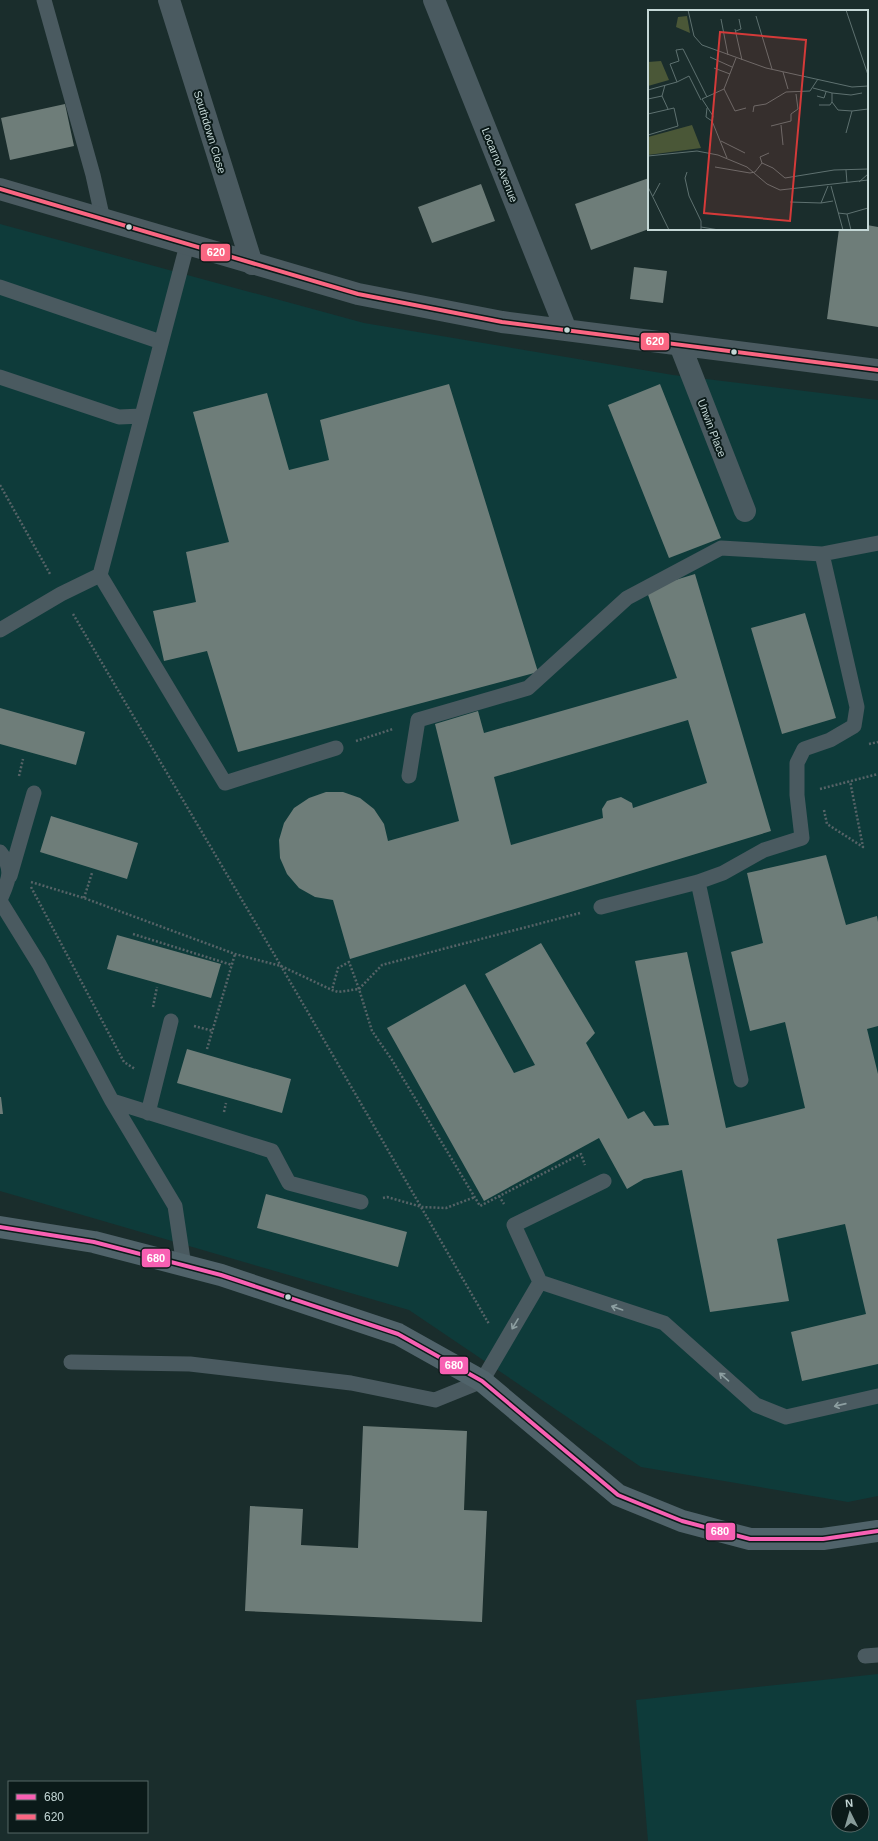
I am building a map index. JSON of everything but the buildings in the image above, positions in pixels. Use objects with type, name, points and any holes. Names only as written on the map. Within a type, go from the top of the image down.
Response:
[{"type":"street","name":"Southdown Close","points":[[169,0],[252,264]]},
{"type":"street","name":"Locarno Avenue","points":[[434,0],[566,330]]},
{"type":"street","points":[[0,189],[358,294],[502,322],[878,370]]},
{"type":"street","name":"Unwin Place","points":[[680,345],[745,511]]},
{"type":"street","points":[[0,1227],[94,1242],[221,1275],[398,1334],[482,1381],[618,1495],[682,1521],[750,1539],[823,1539],[878,1532]]},
{"type":"lane","points":[[44,0],[93,175],[103,220]]},
{"type":"lane","points":[[187,245],[100,575],[225,783],[336,748]]},
{"type":"lane","points":[[0,287],[161,342]]},
{"type":"lane","points":[[0,377],[119,417],[142,416]]},
{"type":"lane","points":[[409,776],[418,720],[528,688],[628,598],[721,548],[822,554],[878,543]]},
{"type":"lane","points":[[601,907],[698,882],[723,873],[764,850],[802,838],[797,795],[797,763],[804,750],[830,740],[854,726],[858,708],[822,554]]},
{"type":"lane","points":[[0,630],[61,594],[100,575]]},
{"type":"lane","points":[[34,793],[10,876],[0,900],[39,964],[112,1101],[175,1206],[184,1266]]},
{"type":"lane","points":[[0,852],[4,857],[10,876]]},
{"type":"lane","points":[[698,882],[741,1080]]},
{"type":"lane","points":[[148,1113],[171,1021]]},
{"type":"lane","points":[[112,1101],[272,1152],[289,1183],[361,1202]]},
{"type":"lane","points":[[598,1183],[514,1225],[540,1282],[664,1323],[756,1405],[786,1417],[878,1396]]},
{"type":"lane","points":[[71,1362],[190,1364],[350,1383],[435,1400],[482,1381],[540,1282]]},
{"type":"path","points":[[0,485],[61,594],[281,966],[502,1345]]},
{"type":"path","points":[[336,748],[418,720]]},
{"type":"path","points":[[828,787],[878,774]]},
{"type":"path","points":[[822,803],[827,824],[863,847],[850,781]]},
{"type":"path","points":[[819,789],[820,796]]},
{"type":"path","points":[[84,898],[92,873]]},
{"type":"path","points":[[156,1082],[124,1062],[28,881],[84,898],[235,954],[281,966],[338,992],[359,989],[382,965],[559,918]]},
{"type":"path","points":[[133,934],[232,965]]},
{"type":"path","points":[[207,1049],[235,954]]},
{"type":"path","points":[[332,990],[338,968],[349,962],[372,1031],[392,1060],[480,1206],[581,1154],[598,1183]]},
{"type":"path","points":[[204,1029],[213,1031]]},
{"type":"path","points":[[361,1202],[387,1197],[422,1207],[446,1208],[475,1197]]},
{"type":"shaded area","points":[[0,224],[364,323],[673,375],[878,400],[878,1496],[848,1502],[641,1467],[409,1310],[0,1191]]},
{"type":"shaded area","points":[[878,1674],[878,1841],[648,1841],[636,1700]]},
{"type":"transit line","name":"620","points":[[0,189],[358,294],[502,322],[878,370]]},
{"type":"transit line","name":"680","points":[[0,1227],[94,1242],[221,1275],[398,1334],[482,1381],[618,1495],[682,1521],[750,1539],[823,1539],[878,1531]]}]
